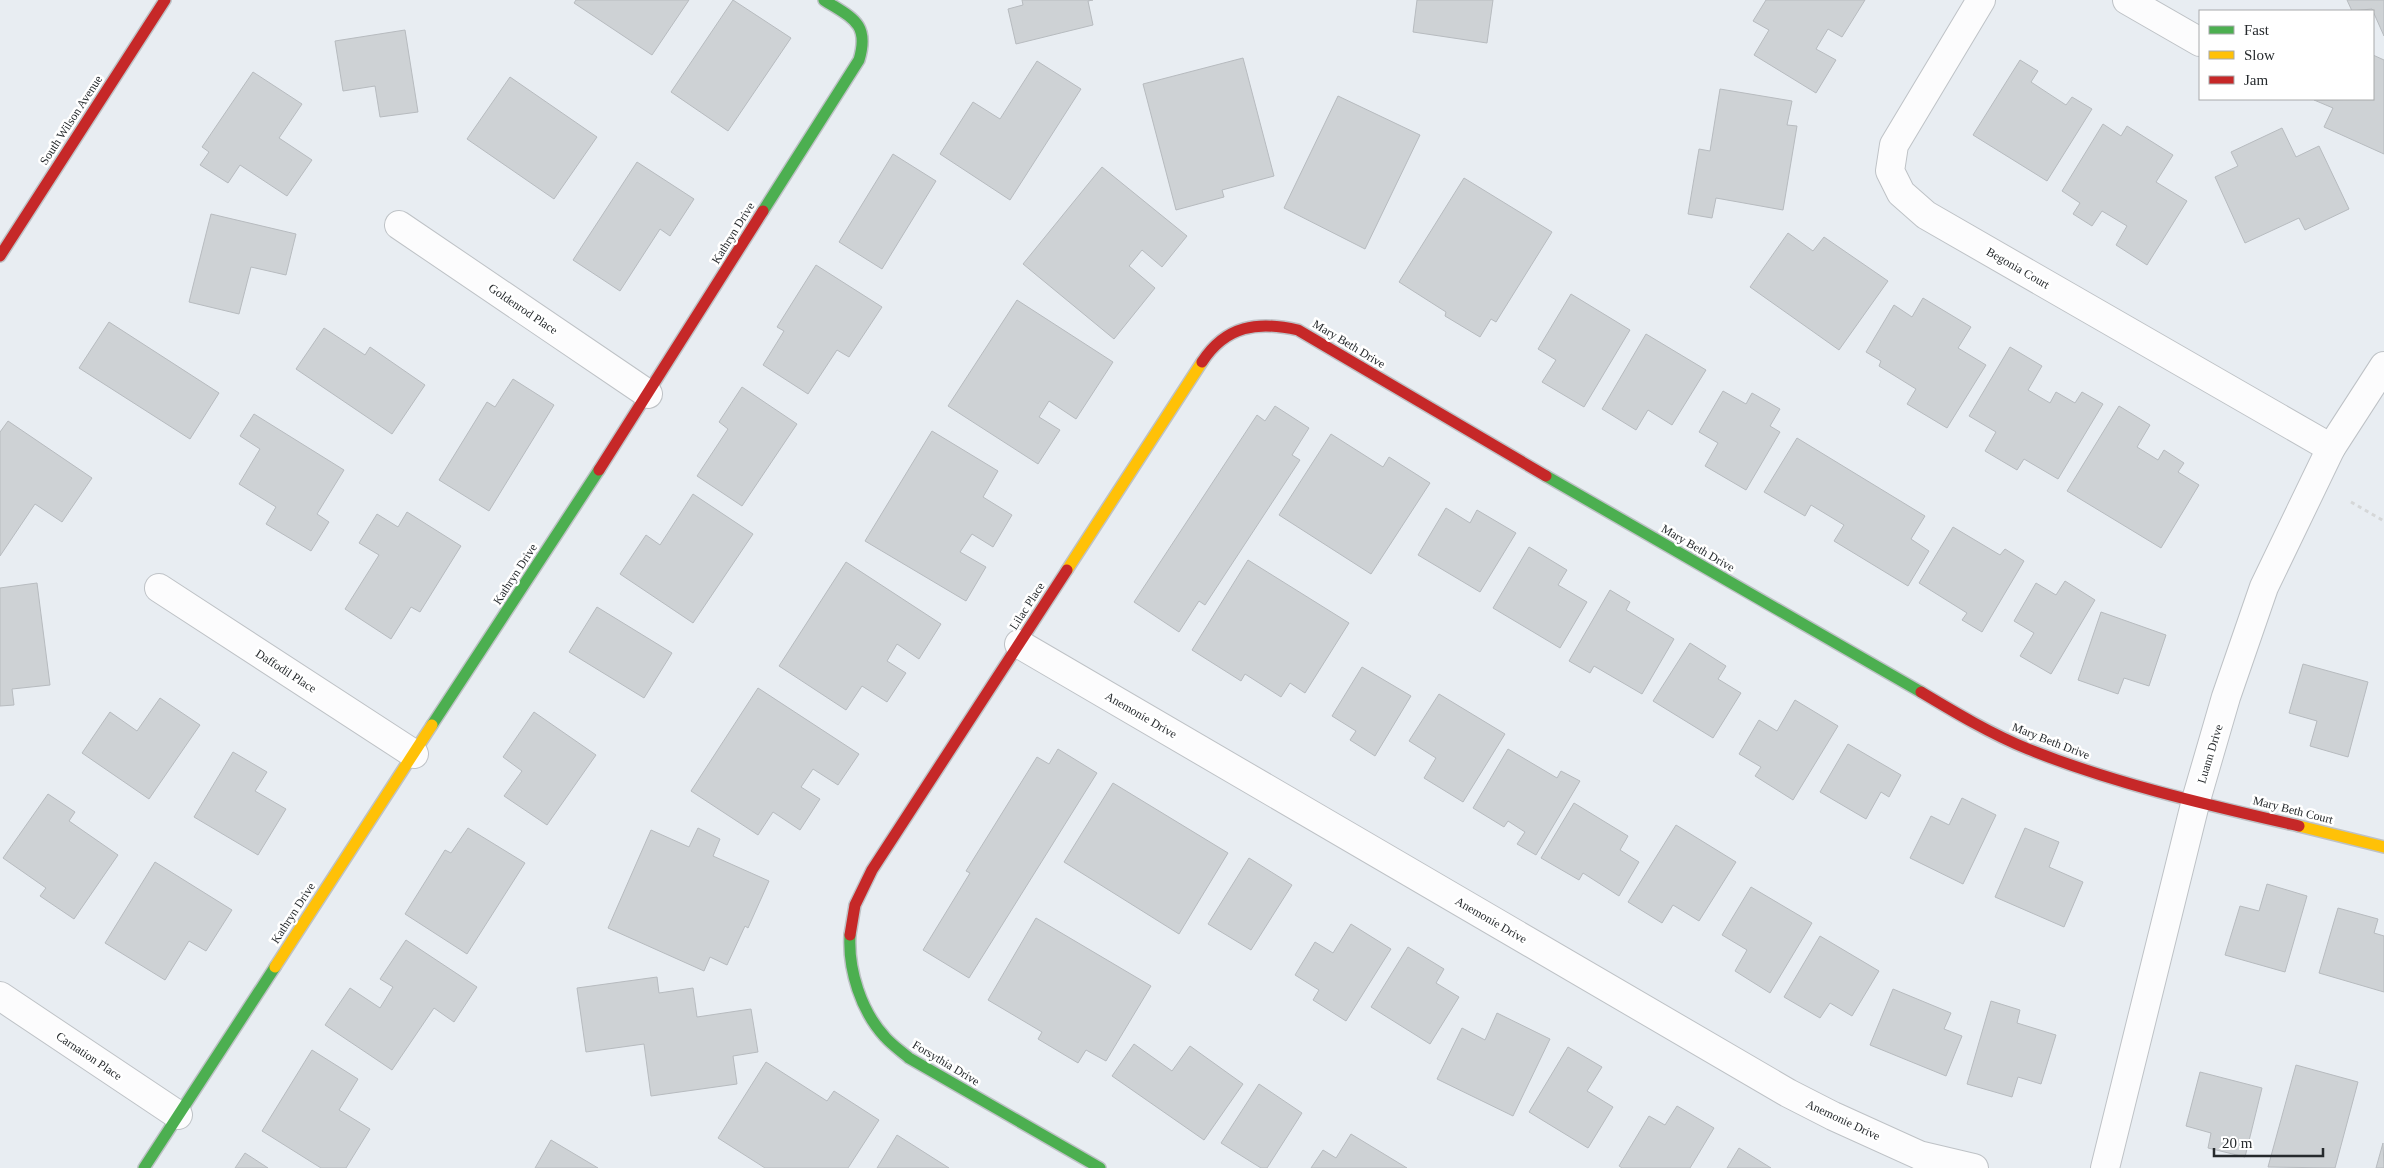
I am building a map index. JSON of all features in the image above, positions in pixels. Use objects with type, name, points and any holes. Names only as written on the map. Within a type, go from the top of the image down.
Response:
[{"type":"street","name":"South Wilson Avenue","points":[[0,256],[166,0]]},
{"type":"street","name":"Kathryn Drive","points":[[144,1168],[648,394],[859,60],[864,47],[861,25],[824,0]]},
{"type":"street","name":"Begonia Court","points":[[1981,0],[1894,144],[1890,171],[1901,193],[1926,215],[2331,448]]},
{"type":"street","points":[[2127,0],[2199,41]]},
{"type":"street","name":"Goldenrod Place","points":[[398,224],[648,394]]},
{"type":"street","name":"Mary Beth Drive","points":[[1205,357],[1225,336],[1244,327],[1272,323],[1298,330],[1477,436],[1979,726],[2041,754],[2085,769],[2196,800]]},
{"type":"street","name":"Lilac Place","points":[[872,870],[1205,357]]},
{"type":"street","name":"Luann Drive","points":[[2106,1168],[2196,800],[2226,697],[2264,587],[2331,448],[2384,366]]},
{"type":"street","name":"Daffodil Place","points":[[159,588],[414,754]]},
{"type":"street","name":"Anemonie Drive","points":[[1019,644],[1788,1093],[1833,1116],[1919,1155],[1974,1168]]},
{"type":"street","name":"Mary Beth Court","points":[[2196,800],[2384,847]]},
{"type":"street","name":"Forsythia Drive","points":[[872,870],[856,904],[850,942],[854,978],[866,1009],[882,1033],[909,1058],[1100,1168]]},
{"type":"street","name":"Carnation Place","points":[[0,996],[178,1115]]},
{"type":"path","points":[[2351,502],[2384,520]]},
{"type":"building","points":[[576,0],[689,0],[652,55],[574,3]]},
{"type":"building","points":[[733,0],[791,38],[728,131],[671,92]]},
{"type":"building","points":[[1022,0],[1093,0],[1088,1],[1093,25],[1016,44],[1008,9],[1023,5]]},
{"type":"building","points":[[1417,0],[1493,0],[1487,43],[1413,32]]},
{"type":"building","points":[[1766,0],[1865,0],[1842,37],[1828,29],[1816,49],[1836,60],[1816,93],[1754,55],[1769,30],[1753,21]]},
{"type":"building","points":[[2347,0],[2384,0],[2384,36],[2374,10],[2352,10]]},
{"type":"building","points":[[405,30],[418,112],[380,117],[375,86],[343,91],[335,41]]},
{"type":"building","points":[[2374,55],[2384,60],[2384,154],[2324,127],[2333,108],[2314,100],[2374,100]]},
{"type":"building","points":[[1243,58],[1274,176],[1222,190],[1224,197],[1176,210],[1143,84]]},
{"type":"building","points":[[2020,60],[2038,71],[2031,82],[2066,105],[2072,97],[2092,109],[2047,181],[1973,135]]},
{"type":"building","points":[[1037,61],[1081,89],[1010,200],[940,154],[973,102],[1000,119]]},
{"type":"building","points":[[253,72],[302,104],[279,138],[312,160],[287,196],[240,165],[228,183],[200,165],[209,152],[202,147]]},
{"type":"building","points":[[510,77],[597,137],[554,199],[467,139]]},
{"type":"building","points":[[1720,89],[1792,101],[1787,125],[1797,126],[1783,210],[1716,198],[1712,218],[1688,214],[1699,149],[1710,151]]},
{"type":"building","points":[[1338,96],[1420,135],[1365,249],[1284,208]]},
{"type":"building","points":[[2103,124],[2121,136],[2127,126],[2173,155],[2156,182],[2187,201],[2147,265],[2116,245],[2127,226],[2102,211],[2092,226],[2073,214],[2080,203],[2062,191]]},
{"type":"building","points":[[2282,128],[2296,157],[2319,146],[2349,209],[2305,230],[2299,218],[2245,243],[2215,177],[2238,166],[2231,152]]},
{"type":"building","points":[[893,154],[936,181],[882,269],[839,242]]},
{"type":"building","points":[[637,162],[694,199],[670,236],[660,229],[620,291],[573,260]]},
{"type":"building","points":[[1102,167],[1187,236],[1162,267],[1142,250],[1129,266],[1155,288],[1114,339],[1023,264]]},
{"type":"building","points":[[1464,178],[1552,232],[1496,322],[1491,319],[1480,337],[1445,316],[1446,312],[1399,282]]},
{"type":"building","points":[[211,214],[296,234],[286,275],[251,267],[239,314],[189,302]]},
{"type":"building","points":[[1788,233],[1813,251],[1824,237],[1888,281],[1839,350],[1750,287]]},
{"type":"building","points":[[816,265],[882,307],[849,357],[837,350],[808,394],[763,365],[784,331],[777,327]]},
{"type":"building","points":[[1571,294],[1630,330],[1584,407],[1542,382],[1556,360],[1538,349]]},
{"type":"building","points":[[1923,298],[1971,327],[1958,348],[1986,365],[1947,428],[1907,404],[1916,389],[1879,366],[1881,361],[1866,352],[1894,305],[1912,317]]},
{"type":"building","points":[[1017,300],[1113,362],[1076,419],[1049,401],[1039,417],[1060,430],[1038,464],[948,406]]},
{"type":"building","points":[[109,322],[219,393],[190,439],[79,368]]},
{"type":"building","points":[[324,328],[365,355],[370,347],[425,385],[392,434],[296,369]]},
{"type":"building","points":[[1646,334],[1706,370],[1672,425],[1648,410],[1636,430],[1602,409]]},
{"type":"building","points":[[2010,347],[2042,366],[2028,390],[2050,403],[2056,392],[2075,403],[2082,392],[2103,404],[2058,479],[2024,459],[2017,470],[1985,451],[1996,432],[1969,416]]},
{"type":"building","points":[[513,379],[554,405],[489,511],[439,480],[487,402],[495,407]]},
{"type":"building","points":[[742,387],[797,424],[742,506],[697,476],[728,429],[719,422]]},
{"type":"building","points":[[1723,391],[1746,404],[1752,393],[1780,409],[1770,426],[1780,432],[1746,490],[1705,466],[1718,443],[1699,432]]},
{"type":"building","points":[[1275,406],[1309,428],[1292,455],[1300,460],[1205,605],[1199,601],[1179,632],[1134,602],[1257,415],[1265,421]]},
{"type":"building","points":[[2119,406],[2150,425],[2137,447],[2158,460],[2164,450],[2184,463],[2178,472],[2199,485],[2161,548],[2067,491]]},
{"type":"building","points":[[254,414],[344,470],[317,514],[329,522],[311,551],[266,524],[276,507],[239,484],[260,449],[240,436]]},
{"type":"building","points":[[8,421],[92,478],[62,522],[35,504],[0,556],[0,432]]},
{"type":"building","points":[[932,431],[998,471],[983,497],[1012,515],[993,547],[972,534],[960,552],[986,567],[966,601],[865,541]]},
{"type":"building","points":[[1331,434],[1383,467],[1389,457],[1430,483],[1371,574],[1279,515]]},
{"type":"building","points":[[1797,438],[1925,516],[1911,539],[1929,551],[1908,586],[1834,541],[1844,525],[1811,505],[1805,516],[1764,492]]},
{"type":"building","points":[[693,494],[753,534],[693,623],[620,574],[646,535],[660,545]]},
{"type":"building","points":[[1446,508],[1470,523],[1477,510],[1516,533],[1480,592],[1418,555]]},
{"type":"building","points":[[407,512],[461,546],[420,612],[411,607],[391,639],[345,609],[379,555],[359,543],[377,514],[398,527]]},
{"type":"building","points":[[1953,527],[2000,555],[2005,549],[2024,561],[1982,632],[1962,620],[1967,613],[1919,583]]},
{"type":"building","points":[[1529,547],[1567,570],[1558,585],[1587,602],[1560,648],[1493,608]]},
{"type":"building","points":[[1248,560],[1349,623],[1305,693],[1290,683],[1281,697],[1245,674],[1241,681],[1192,650]]},
{"type":"building","points":[[846,562],[941,624],[919,659],[897,644],[887,661],[906,673],[887,702],[862,686],[846,710],[779,666]]},
{"type":"building","points":[[2065,581],[2095,600],[2051,674],[2020,656],[2034,633],[2014,621],[2036,583],[2056,595]]},
{"type":"building","points":[[37,583],[50,685],[12,689],[14,705],[0,706],[0,588]]},
{"type":"building","points":[[1610,590],[1630,602],[1626,610],[1674,639],[1642,694],[1594,666],[1590,673],[1569,661]]},
{"type":"building","points":[[597,607],[672,653],[644,698],[569,652]]},
{"type":"building","points":[[2101,612],[2166,635],[2149,686],[2124,678],[2118,694],[2078,680]]},
{"type":"building","points":[[1690,643],[1726,666],[1718,679],[1741,693],[1713,738],[1653,701]]},
{"type":"building","points":[[2303,664],[2368,682],[2348,757],[2310,746],[2317,721],[2289,713]]},
{"type":"building","points":[[1362,667],[1411,696],[1375,756],[1350,740],[1356,731],[1332,716]]},
{"type":"building","points":[[758,688],[859,754],[838,785],[813,769],[801,787],[820,799],[800,830],[773,812],[758,835],[691,791]]},
{"type":"building","points":[[1439,694],[1505,734],[1463,802],[1424,778],[1436,758],[1409,741]]},
{"type":"building","points":[[160,698],[200,725],[149,799],[82,753],[110,712],[137,731]]},
{"type":"building","points":[[1795,700],[1838,726],[1793,800],[1755,776],[1761,767],[1739,754],[1759,720],[1777,731]]},
{"type":"building","points":[[534,712],[596,755],[547,825],[504,796],[522,771],[503,757]]},
{"type":"building","points":[[1848,744],[1901,775],[1889,797],[1881,792],[1866,819],[1820,792]]},
{"type":"building","points":[[1058,749],[1097,773],[969,978],[923,950],[970,873],[966,871],[1037,757],[1049,764]]},
{"type":"building","points":[[1508,749],[1557,778],[1561,771],[1580,781],[1536,855],[1517,844],[1525,832],[1508,821],[1504,827],[1473,808]]},
{"type":"building","points":[[233,752],[267,772],[255,791],[286,809],[258,855],[194,817]]},
{"type":"building","points":[[1113,783],[1228,853],[1179,934],[1064,862]]},
{"type":"building","points":[[48,794],[75,812],[69,821],[118,855],[74,919],[40,896],[46,888],[3,858]]},
{"type":"building","points":[[1962,798],[1996,815],[1963,884],[1910,858],[1931,816],[1949,825]]},
{"type":"building","points":[[1574,803],[1628,836],[1620,850],[1639,862],[1619,896],[1583,873],[1579,880],[1541,858]]},
{"type":"building","points":[[1676,825],[1736,862],[1699,921],[1673,905],[1662,923],[1628,902]]},
{"type":"building","points":[[468,828],[525,863],[467,954],[405,914],[445,850],[451,853]]},
{"type":"building","points":[[698,828],[720,839],[713,856],[769,881],[748,928],[745,926],[727,965],[710,957],[704,971],[608,928],[651,830],[689,847]]},
{"type":"building","points":[[2025,828],[2059,842],[2049,867],[2083,882],[2064,927],[1995,897]]},
{"type":"building","points":[[1249,858],[1292,885],[1251,950],[1208,924]]},
{"type":"building","points":[[155,862],[232,910],[206,951],[189,941],[165,980],[105,943]]},
{"type":"building","points":[[2267,884],[2307,896],[2285,972],[2225,955],[2240,906],[2259,911]]},
{"type":"building","points":[[1751,887],[1812,923],[1770,993],[1735,971],[1747,950],[1722,935]]},
{"type":"building","points":[[2338,908],[2378,919],[2374,933],[2384,936],[2384,992],[2319,973]]},
{"type":"building","points":[[1036,918],[1151,986],[1106,1061],[1086,1050],[1078,1063],[1038,1039],[1042,1032],[988,1000]]},
{"type":"building","points":[[1351,924],[1391,949],[1346,1021],[1313,1000],[1319,990],[1295,975],[1315,942],[1333,953]]},
{"type":"building","points":[[1820,936],[1879,971],[1852,1016],[1830,1003],[1820,1018],[1784,997]]},
{"type":"building","points":[[406,940],[477,987],[454,1022],[434,1008],[392,1070],[325,1025],[350,988],[380,1008],[393,987],[380,979]]},
{"type":"building","points":[[1408,947],[1444,969],[1436,983],[1459,997],[1430,1044],[1371,1007]]},
{"type":"building","points":[[657,977],[659,993],[693,988],[697,1017],[751,1009],[758,1052],[733,1056],[737,1084],[651,1096],[644,1044],[586,1052],[577,988]]},
{"type":"building","points":[[1893,989],[1951,1013],[1944,1029],[1962,1036],[1946,1076],[1870,1045]]},
{"type":"building","points":[[1991,1001],[2020,1010],[2017,1023],[2056,1035],[2041,1084],[2018,1077],[2012,1097],[1967,1084]]},
{"type":"building","points":[[1497,1013],[1550,1039],[1513,1116],[1437,1079],[1462,1028],[1485,1040]]},
{"type":"building","points":[[1134,1044],[1172,1071],[1190,1046],[1243,1084],[1204,1140],[1112,1076]]},
{"type":"building","points":[[1568,1047],[1602,1067],[1587,1091],[1613,1107],[1588,1148],[1529,1112]]},
{"type":"building","points":[[312,1050],[358,1079],[339,1110],[370,1129],[346,1168],[321,1168],[262,1131]]},
{"type":"building","points":[[766,1062],[827,1101],[834,1091],[879,1120],[848,1168],[765,1168],[718,1138]]},
{"type":"building","points":[[2296,1065],[2358,1082],[2335,1168],[2268,1167]]},
{"type":"building","points":[[2200,1072],[2262,1088],[2245,1157],[2208,1148],[2211,1133],[2186,1126]]},
{"type":"building","points":[[1259,1084],[1302,1113],[1267,1168],[1261,1168],[1221,1143]]},
{"type":"building","points":[[1677,1106],[1714,1128],[1690,1168],[1622,1168],[1619,1166],[1649,1116],[1665,1125]]},
{"type":"building","points":[[1351,1134],[1407,1168],[1311,1168],[1323,1150],[1336,1158]]},
{"type":"building","points":[[897,1135],[949,1168],[877,1168]]},
{"type":"building","points":[[551,1140],[598,1168],[535,1168]]},
{"type":"building","points":[[2383,1143],[2384,1168],[2376,1168]]},
{"type":"building","points":[[1739,1148],[1771,1168],[1727,1168]]},
{"type":"building","points":[[245,1153],[268,1168],[235,1168]]},
{"type":"traffic: fast","points":[[763,211],[859,60],[862,38],[856,23],[824,0]]},
{"type":"traffic: fast","points":[[432,725],[599,470]]},
{"type":"traffic: fast","points":[[1546,476],[1921,692]]},
{"type":"traffic: fast","points":[[850,935],[851,962],[863,1003],[877,1027],[891,1043],[909,1058],[1100,1168]]},
{"type":"traffic: fast","points":[[144,1168],[275,967]]},
{"type":"traffic: slow","points":[[1067,570],[1202,362]]},
{"type":"traffic: slow","points":[[275,967],[432,725]]},
{"type":"traffic: slow","points":[[2299,826],[2384,847]]},
{"type":"traffic: jam","points":[[0,256],[165,0]]},
{"type":"traffic: jam","points":[[599,470],[763,211]]},
{"type":"traffic: jam","points":[[1202,362],[1211,350],[1232,333],[1256,326],[1283,327],[1298,330],[1546,476]]},
{"type":"traffic: jam","points":[[850,935],[855,905],[872,870],[1067,570]]},
{"type":"traffic: jam","points":[[1921,692],[2001,737],[2094,773],[2162,793],[2299,826]]}]
